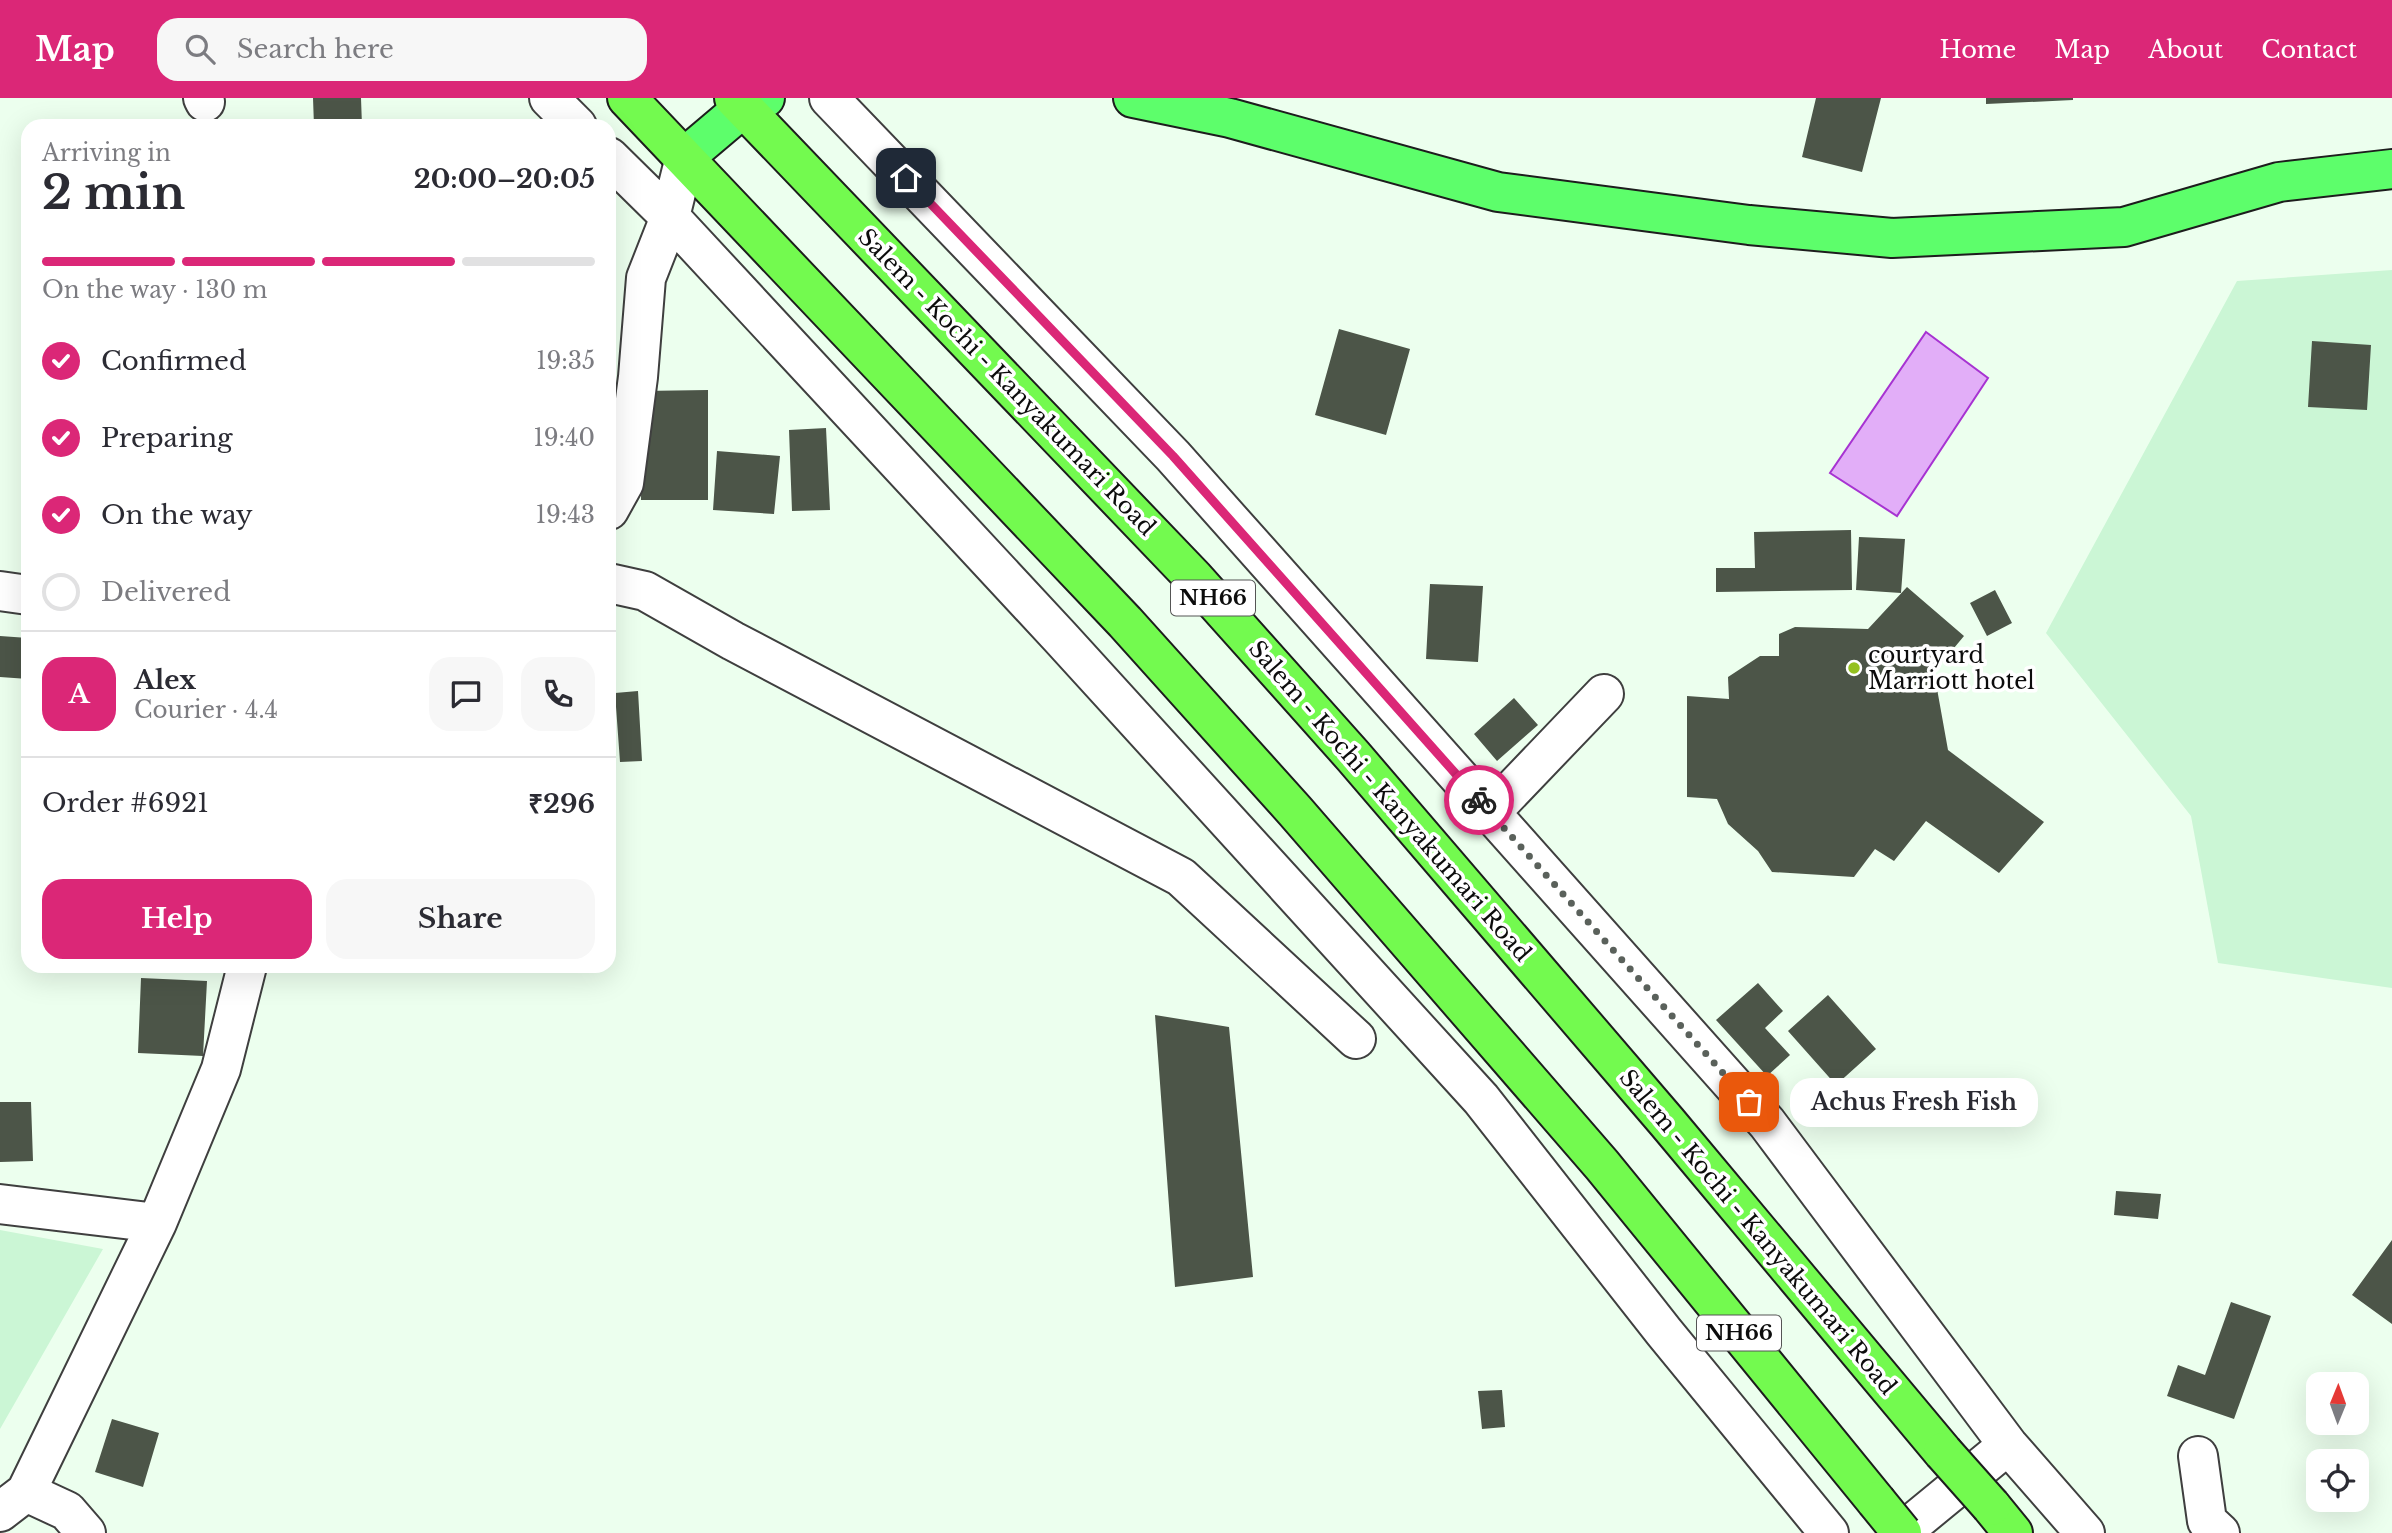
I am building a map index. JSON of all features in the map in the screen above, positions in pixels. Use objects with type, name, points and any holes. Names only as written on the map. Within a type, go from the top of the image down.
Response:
[{"type":"highway","name":"NH66","points":[[627,98],[1125,622],[1295,811],[1602,1165],[1901,1533]]},
{"type":"highway","name":"Salem - Kochi - Kanyakumari Road","points":[[747,101],[1185,568],[1353,755],[2002,1520]]},
{"type":"main road","points":[[1133,98],[1230,118],[1498,192],[1749,225],[1892,238],[2124,226],[2279,182],[2392,169]]},
{"type":"main road","points":[[685,157],[747,101]]},
{"type":"street","points":[[549,98],[570,119]]},
{"type":"street","points":[[829,98],[1173,456],[1767,1123],[2008,1445],[2085,1533]]},
{"type":"street","points":[[616,497],[624,483],[638,377],[646,278],[670,217],[685,157]]},
{"type":"street","points":[[616,164],[670,217],[1060,637],[1481,1099],[1664,1332],[1829,1533]]},
{"type":"street","points":[[616,585],[645,591],[733,641],[1181,877],[1356,1039]]},
{"type":"street","points":[[0,591],[21,594]]},
{"type":"street","points":[[1491,812],[1604,694]]},
{"type":"street","points":[[86,1533],[67,1511],[13,1502],[157,1223],[221,1069],[245,973]]},
{"type":"street","points":[[0,1204],[157,1223]]},
{"type":"street","points":[[1901,1533],[2008,1445]]},
{"type":"street","points":[[2198,1456],[2207,1521],[2220,1533]]},
{"type":"green space","points":[[2392,270],[2392,988],[2218,963],[2191,816],[2046,633],[2237,281]]},
{"type":"green space","points":[[0,1230],[103,1249],[0,1429]]},
{"type":"shaded area","points":[[1926,332],[1988,378],[1897,516],[1830,473]]},
{"type":"building","points":[[313,98],[361,98],[362,119],[314,119]]},
{"type":"building","points":[[1816,98],[1881,98],[1862,172],[1802,157]]},
{"type":"building","points":[[1986,98],[2073,98],[2073,100],[1986,104]]},
{"type":"building","points":[[1339,329],[1410,349],[1386,435],[1315,415]]},
{"type":"building","points":[[2312,341],[2371,345],[2367,410],[2308,407]]},
{"type":"building","points":[[708,390],[708,500],[641,500],[642,391]]},
{"type":"building","points":[[826,428],[830,510],[792,511],[789,430]]},
{"type":"building","points":[[717,451],[780,456],[774,514],[713,510]]},
{"type":"building","points":[[1851,530],[1852,590],[1716,592],[1716,568],[1755,568],[1754,532]]},
{"type":"building","points":[[1859,537],[1905,539],[1901,593],[1856,590]]},
{"type":"building","points":[[1430,584],[1483,586],[1478,662],[1426,659]]},
{"type":"building","points":[[1907,587],[1964,636],[1934,672],[1948,750],[2044,822],[1999,873],[1926,821],[1894,861],[1875,849],[1854,877],[1772,872],[1758,851],[1728,824],[1717,799],[1687,797],[1687,696],[1729,699],[1728,677],[1760,656],[1779,656],[1779,634],[1795,627],[1868,629]]},
{"type":"building","points":[[1995,590],[2012,623],[1987,636],[1970,603]]},
{"type":"building","points":[[0,636],[21,638],[21,678],[0,677]]},
{"type":"building","points":[[638,691],[642,761],[620,762],[616,693]]},
{"type":"building","points":[[1514,698],[1538,725],[1497,761],[1474,734]]},
{"type":"building","points":[[141,978],[207,981],[203,1056],[138,1053]]},
{"type":"building","points":[[1758,983],[1783,1011],[1765,1028],[1790,1055],[1767,1076],[1716,1020]]},
{"type":"building","points":[[1828,995],[1876,1049],[1836,1085],[1788,1031]]},
{"type":"building","points":[[1155,1015],[1229,1027],[1253,1277],[1175,1287]]},
{"type":"building","points":[[0,1102],[31,1102],[33,1161],[0,1162]]},
{"type":"building","points":[[2116,1191],[2161,1194],[2158,1219],[2114,1215]]},
{"type":"building","points":[[2392,1240],[2392,1324],[2352,1295]]},
{"type":"building","points":[[2231,1302],[2271,1316],[2234,1419],[2167,1396],[2178,1365],[2205,1375]]},
{"type":"building","points":[[1502,1390],[1505,1427],[1482,1429],[1478,1391]]},
{"type":"building","points":[[112,1419],[159,1433],[143,1487],[95,1472]]},
{"type":"way so far","points":[[1479,800],[1749,1102]]},
{"type":"place","name":"courtyard Marriott hotel","points":[[1854,668]]},
{"type":"place","name":"Achus Fresh Fish","points":[[1749,1102]]},
{"type":"route","points":[[906,178],[1173,456],[1479,800]]}]
